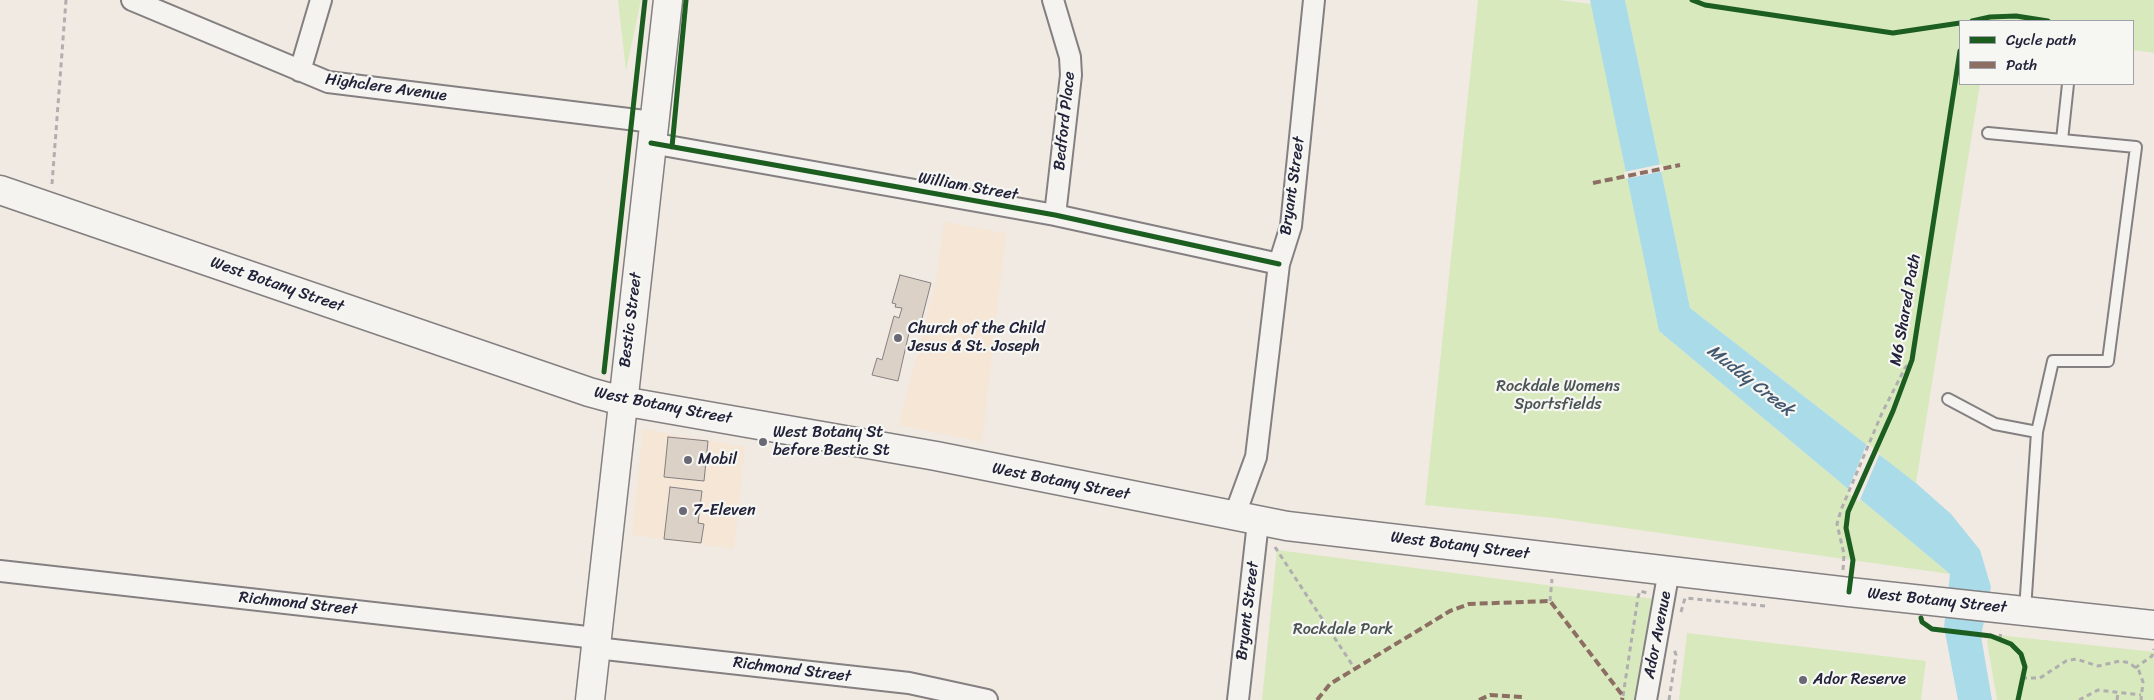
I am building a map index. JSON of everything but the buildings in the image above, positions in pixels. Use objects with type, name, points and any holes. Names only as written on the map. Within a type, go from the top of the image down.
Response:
[{"type":"main road","name":"Bestic Street","points":[[590,700],[668,0]]},
{"type":"main road","name":"West Botany Street","points":[[0,190],[580,389],[622,400],[936,456],[1246,519],[1849,592],[2154,625]]},
{"type":"street","name":"Highclere Avenue","points":[[132,0],[328,82],[652,133]]},
{"type":"street","points":[[300,71],[321,0]]},
{"type":"street","name":"Bedford Place","points":[[1053,0],[1070,57],[1071,75],[1055,215]]},
{"type":"street","name":"Bryant Street","points":[[1238,700],[1246,519],[1256,457],[1279,264],[1291,226],[1314,0]]},
{"type":"street","name":"William Street","points":[[652,133],[1055,215],[1279,264]]},
{"type":"street","name":"Ador Avenue","points":[[1646,700],[1670,570]]},
{"type":"street","name":"Richmond Street","points":[[0,571],[909,683],[986,700]]},
{"type":"lane","points":[[2062,140],[2068,85]]},
{"type":"lane","points":[[1988,133],[2136,147],[2108,361],[2052,361],[2038,432],[2017,610]]},
{"type":"lane","points":[[1948,399],[1995,424],[2038,432]]},
{"type":"path","points":[[52,184],[66,0]]},
{"type":"path","points":[[1842,570],[1844,554],[1837,524],[1904,368],[1912,360]]},
{"type":"path","points":[[1275,547],[1355,669]]},
{"type":"path","points":[[1550,601],[1552,579]]},
{"type":"path","points":[[1623,696],[1638,597],[1640,591],[1650,593]]},
{"type":"path","points":[[1991,636],[2005,642]]},
{"type":"path","points":[[2135,668],[2152,656],[2154,649]]},
{"type":"path","points":[[2021,686],[2023,675],[2040,678],[2066,661],[2076,659],[2098,666],[2120,661],[2130,663],[2139,672],[2143,682],[2140,700]]},
{"type":"path","points":[[2079,700],[2098,690],[2141,695]]},
{"type":"path","points":[[2117,700],[2118,692]]},
{"type":"shaded area","points":[[944,222],[1006,233],[982,442],[899,425],[936,280]]},
{"type":"shaded area","points":[[643,429],[745,447],[734,549],[632,535]]},
{"type":"green space","points":[[618,0],[641,0],[626,71]]},
{"type":"green space","name":"Rockdale Womens Sportsfields","points":[[1478,0],[1560,0],[1592,4],[1659,331],[1950,574],[1554,518],[1425,505]]},
{"type":"green space","points":[[1625,0],[2154,0],[2154,53],[2134,50],[2134,20],[1959,20],[1959,85],[1980,85],[1916,483],[1690,308]]},
{"type":"green space","name":"Rockdale Park","points":[[1277,550],[1654,599],[1638,700],[1262,700]]},
{"type":"green space","name":"Ador Reserve","points":[[1687,633],[1926,661],[1921,700],[1679,700]]},
{"type":"green space","points":[[1989,634],[2154,652],[2154,700],[1997,700],[1987,642]]},
{"type":"water","name":"Muddy Creek","points":[[1590,0],[1625,0],[1690,308],[1916,483],[1951,514],[1980,550],[1991,587],[1981,636],[1992,700],[1958,700],[1944,627],[1950,574],[1659,331]]},
{"type":"pier","points":[[1662,164],[1664,171],[1625,179],[1624,172]]},
{"type":"pier","points":[[1867,443],[1880,453],[1859,502],[1847,492]]},
{"type":"marked path","points":[[1593,183],[1680,165]]},
{"type":"marked path","points":[[1317,700],[1330,684],[1450,611],[1469,604],[1550,601],[1623,696],[1622,700]]},
{"type":"marked path","points":[[1479,700],[1490,695],[1522,697],[1524,700]]},
{"type":"cycle path","points":[[604,372],[645,0]]},
{"type":"cycle path","points":[[672,147],[686,0]]},
{"type":"cycle path","points":[[1692,0],[1705,5],[1893,33],[1959,23]]},
{"type":"cycle path","points":[[1976,20],[1990,17],[2016,16],[2042,20]]},
{"type":"cycle path","name":"M6 Shared Path","points":[[1849,592],[1853,560],[1846,528],[1848,512],[1893,411],[1912,360],[1959,57]]},
{"type":"cycle path","points":[[651,143],[1055,215],[1279,264]]},
{"type":"cycle path","points":[[1921,618],[1922,622],[1932,629],[1991,636],[2011,644],[2021,654],[2025,667],[2018,700]]},
{"type":"place","name":"Church of the Child Jesus & St. Joseph","points":[[898,338]]},
{"type":"place","name":"West Botany St before Bestic St","points":[[763,442]]},
{"type":"place","name":"Mobil","points":[[688,460]]},
{"type":"place","name":"7-Eleven","points":[[683,511]]},
{"type":"place","name":"Ador Reserve","points":[[1803,680]]}]
